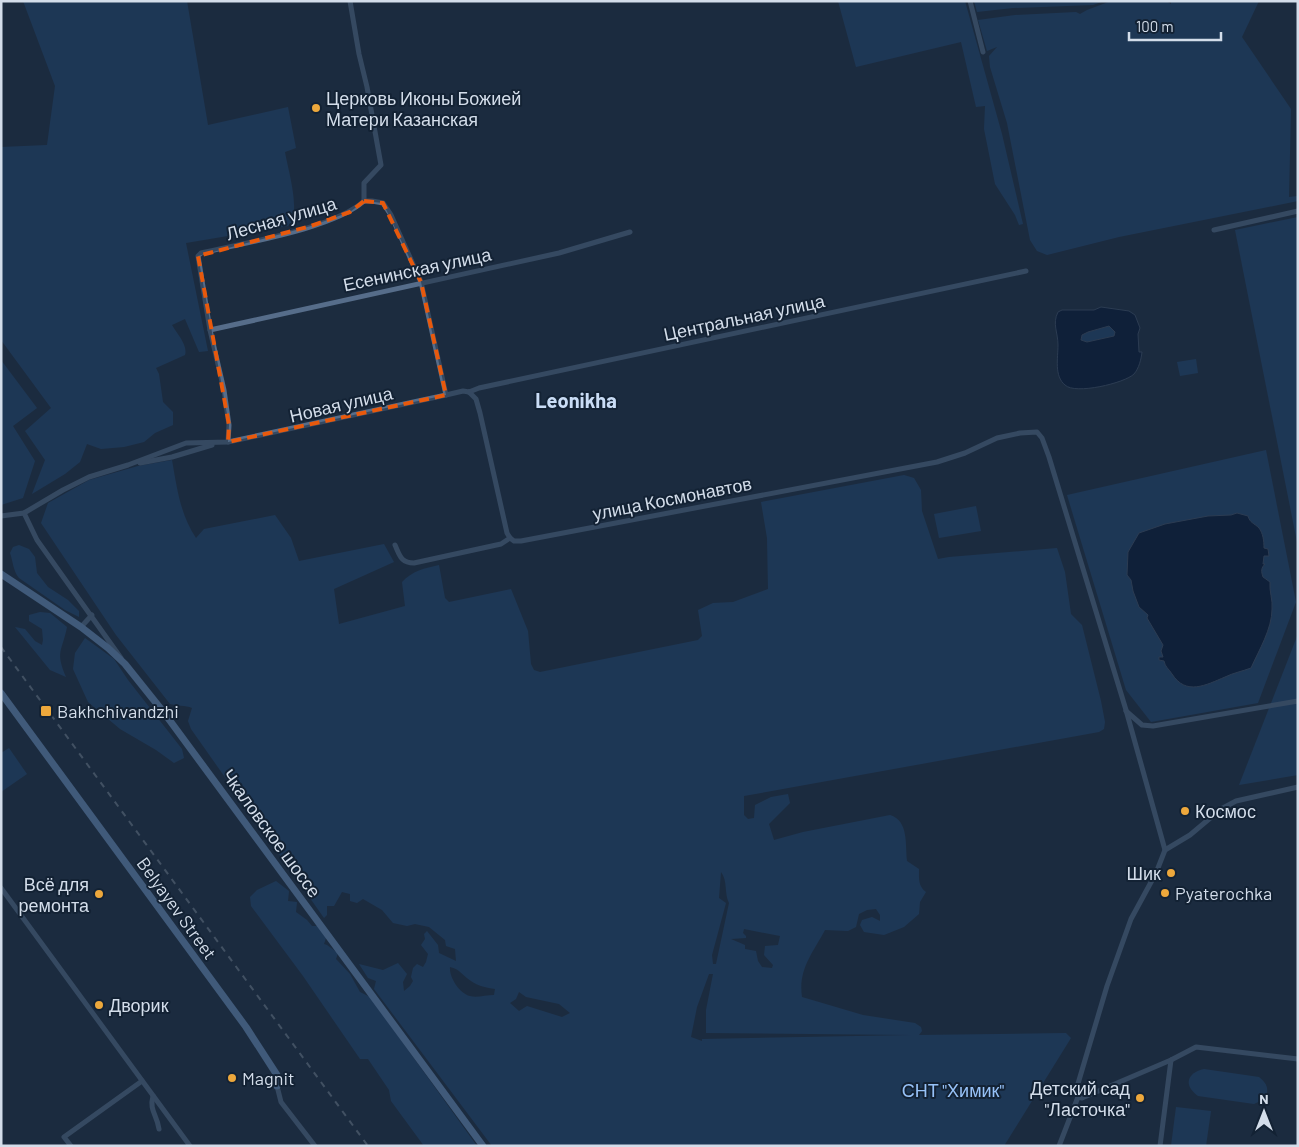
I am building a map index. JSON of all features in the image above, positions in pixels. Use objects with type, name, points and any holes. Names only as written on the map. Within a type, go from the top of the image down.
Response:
[{"type":"street","points":[[350,1],[359,54],[368,87],[381,166],[364,183],[364,201],[382,203],[391,215],[421,282],[446,394]]},
{"type":"street","points":[[970,1],[983,52]]},
{"type":"street","name":"Лесная улица","points":[[210,330],[198,259],[201,253],[311,226],[350,212],[364,201]]},
{"type":"street","points":[[1214,230],[1298,211]]},
{"type":"street","name":"Есенинская улица","points":[[210,330],[559,252],[630,232]]},
{"type":"street","name":"Центральная улица","points":[[469,392],[475,389],[1026,271]]},
{"type":"street","points":[[210,330],[230,425],[228,442]]},
{"type":"street","name":"Новая улица","points":[[128,465],[186,443],[228,442],[446,394],[463,391],[469,392]]},
{"type":"street","points":[[469,392],[476,400],[480,412],[507,533],[510,538]]},
{"type":"street","name":"улица Космонавтов","points":[[396,545],[402,560],[407,563],[414,563],[501,544],[510,538],[514,541],[521,541],[922,466],[965,453],[998,438],[1020,432],[1037,432],[1042,438],[1049,457],[1126,710]]},
{"type":"street","points":[[1,516],[24,513],[89,477],[128,465],[172,457],[219,442]]},
{"type":"street","points":[[24,513],[37,540],[126,664]]},
{"type":"street","name":"Чкаловское шоссе","points":[[1,574],[81,626],[126,664],[483,1146]]},
{"type":"street","points":[[81,626],[92,615]]},
{"type":"street","name":"Belyayev Street","points":[[1,693],[246,1027],[277,1075],[277,1086],[281,1102],[315,1146]]},
{"type":"street","points":[[1126,710],[1142,725],[1153,726],[1298,701]]},
{"type":"street","points":[[1059,1146],[1078,1097],[1077,1087],[1107,986],[1130,919],[1156,873],[1164,850],[1126,710]]},
{"type":"street","points":[[1164,850],[1190,835],[1221,809],[1236,801],[1298,788]]},
{"type":"street","points":[[1,888],[189,1146]]},
{"type":"street","points":[[1078,1097],[1082,1098],[1171,1060],[1196,1047],[1298,1059]]},
{"type":"street","points":[[1160,1146],[1171,1060]]},
{"type":"street","points":[[71,1146],[64,1137],[142,1081]]},
{"type":"street","points":[[153,1096],[151,1106],[158,1121],[159,1129]]},
{"type":"highlighted area","points":[[364,201],[383,203],[421,282],[446,395],[228,442],[229,425],[198,256],[311,226],[350,212]]},
{"type":"green space","points":[[23,1],[187,1],[208,125],[288,107],[296,148],[285,152],[294,202],[292,220],[288,226],[186,243],[208,351],[199,352],[185,319],[172,325],[184,343],[185,355],[156,368],[159,374],[163,402],[173,412],[173,425],[155,433],[144,442],[124,447],[101,449],[87,444],[80,462],[65,474],[32,494],[45,460],[25,431],[51,408],[1,340],[1,147],[47,145],[55,86]]},
{"type":"green space","points":[[838,1],[965,1],[1002,134],[1023,224],[1019,225],[1015,215],[995,184],[984,129],[985,106],[976,107],[961,42],[856,67]]},
{"type":"green space","points":[[974,1],[1104,1],[1093,5],[1013,8],[977,12]]},
{"type":"green space","points":[[1111,1],[1166,1],[1171,4],[1171,1],[1259,1],[1242,37],[1291,109],[1289,197],[1298,196],[1298,201],[1119,237],[1047,255],[1037,251],[1030,240],[1007,123],[990,67],[989,56],[997,47],[987,51],[978,20],[1015,15],[1076,12],[1080,14]]},
{"type":"green space","points":[[1298,217],[1298,547],[1235,230]]},
{"type":"green space","points":[[1109,326],[1115,332],[1114,336],[1087,342],[1081,340],[1082,335],[1088,332]]},
{"type":"green space","points":[[1196,359],[1198,373],[1180,376],[1177,362]]},
{"type":"green space","points":[[1,360],[37,408],[13,426],[35,461],[23,498],[1,505]]},
{"type":"green space","points":[[1266,450],[1296,602],[1258,703],[1151,722],[1126,690],[1067,495]]},
{"type":"green space","name":"СНТ \"Химик\"","points":[[172,460],[186,520],[196,538],[204,529],[275,515],[291,538],[299,561],[384,544],[394,562],[334,589],[339,624],[405,606],[402,582],[414,573],[439,565],[445,598],[449,602],[511,589],[528,631],[531,664],[534,670],[540,672],[698,640],[702,636],[698,610],[713,603],[733,602],[768,589],[767,538],[761,502],[904,475],[914,478],[921,490],[922,511],[938,559],[1057,548],[1065,572],[1071,614],[1082,625],[1101,701],[1105,722],[1104,729],[1099,732],[744,796],[744,815],[748,819],[754,818],[755,805],[771,797],[788,794],[790,803],[769,824],[774,840],[803,832],[890,815],[896,818],[900,822],[905,834],[907,861],[919,869],[920,885],[926,892],[920,902],[919,914],[904,927],[884,935],[864,932],[860,925],[862,920],[872,917],[880,921],[880,915],[876,909],[867,910],[859,914],[856,927],[848,931],[825,930],[804,970],[801,987],[802,997],[863,1015],[915,1023],[921,1027],[922,1031],[919,1035],[1066,1033],[1071,1038],[1004,1146],[492,1146],[374,989],[376,981],[368,978],[359,964],[383,970],[398,963],[407,974],[403,982],[404,991],[413,981],[411,977],[413,968],[417,964],[423,967],[426,962],[428,954],[421,945],[425,939],[424,934],[427,931],[438,945],[439,953],[456,961],[455,949],[446,946],[445,940],[429,927],[393,923],[382,910],[363,899],[357,903],[350,901],[350,894],[342,892],[334,906],[327,906],[327,915],[324,918],[191,729],[188,721],[192,708],[170,704],[116,635],[41,523],[48,503],[89,480],[138,466]],"holes":[[[721,872],[729,903],[716,964],[713,964],[712,955],[726,903],[719,898]],[[744,929],[780,936],[778,945],[765,946],[764,955],[773,965],[772,968],[762,967],[758,961],[756,951],[745,949],[745,945],[731,939],[746,938],[743,933]],[[450,967],[477,984],[495,989],[494,995],[475,997],[462,992],[450,971]],[[709,974],[713,974],[706,1010],[706,1033],[911,1035],[702,1039],[702,1041],[691,1037],[697,1007]],[[519,992],[526,997],[559,1004],[570,1013],[562,1017],[527,1006],[519,1011],[510,1003],[516,999]]]},
{"type":"green space","points":[[976,506],[981,531],[939,538],[934,514]]},
{"type":"green space","points":[[19,545],[29,549],[35,557],[37,573],[48,587],[68,600],[79,611],[79,617],[65,610],[19,578],[14,569],[10,553],[13,547]]},
{"type":"green space","points":[[40,612],[50,613],[67,627],[60,656],[66,677],[50,670],[15,627],[25,629],[35,641],[42,645],[42,629],[29,621],[29,615]]},
{"type":"green space","points":[[1298,634],[1298,775],[1239,785]]},
{"type":"green space","points":[[85,638],[114,659],[182,749],[184,758],[174,763],[120,729],[88,702],[73,669],[75,653]]},
{"type":"green space","points":[[9,748],[27,774],[1,792],[1,753]]},
{"type":"green space","points":[[276,881],[289,891],[288,901],[297,902],[296,912],[312,926],[318,926],[326,938],[324,944],[338,953],[336,959],[350,974],[360,992],[370,997],[477,1146],[424,1146],[391,1101],[389,1090],[368,1059],[360,1059],[303,976],[251,906],[250,897],[257,890]]},
{"type":"green space","points":[[1204,1069],[1259,1077],[1266,1085],[1266,1095],[1254,1104],[1198,1096],[1190,1088],[1189,1080],[1194,1073]]},
{"type":"green space","points":[[1176,1107],[1211,1111],[1206,1146],[1171,1146]]},
{"type":"shaded area","points":[[1101,307],[1129,311],[1135,315],[1140,328],[1138,334],[1139,352],[1142,352],[1140,364],[1134,374],[1121,381],[1100,387],[1070,388],[1059,377],[1058,372],[1056,316],[1062,310],[1094,310]],"holes":[[[1109,326],[1115,332],[1114,336],[1087,342],[1081,340],[1082,335]]]},
{"type":"shaded area","points":[[1237,513],[1248,516],[1251,522],[1259,528],[1263,537],[1264,548],[1268,549],[1269,556],[1264,556],[1263,564],[1265,564],[1262,571],[1263,577],[1270,582],[1272,606],[1270,624],[1251,668],[1211,683],[1190,687],[1178,681],[1164,661],[1159,660],[1159,657],[1163,657],[1161,651],[1163,645],[1147,618],[1148,615],[1139,607],[1131,580],[1127,575],[1128,552],[1139,533],[1165,524]]},
{"type":"railway","points":[[1,647],[368,1146]]},
{"type":"place","name":"Церковь Иконы Божией Матери Казанская","points":[[316,108]]},
{"type":"place","name":"Bakhchivandzhi","points":[[46,711]]},
{"type":"place","name":"Космос","points":[[1185,811]]},
{"type":"place","name":"Шик","points":[[1171,873]]},
{"type":"place","name":"Pyaterochka","points":[[1165,893]]},
{"type":"place","name":"Всё для ремонта","points":[[99,894]]},
{"type":"place","name":"Дворик","points":[[99,1005]]},
{"type":"place","name":"Magnit","points":[[232,1078]]},
{"type":"place","name":"Детский сад \"Ласточка\"","points":[[1140,1098]]},
{"type":"district","name":"Leonikha","points":[[576,400]]}]
